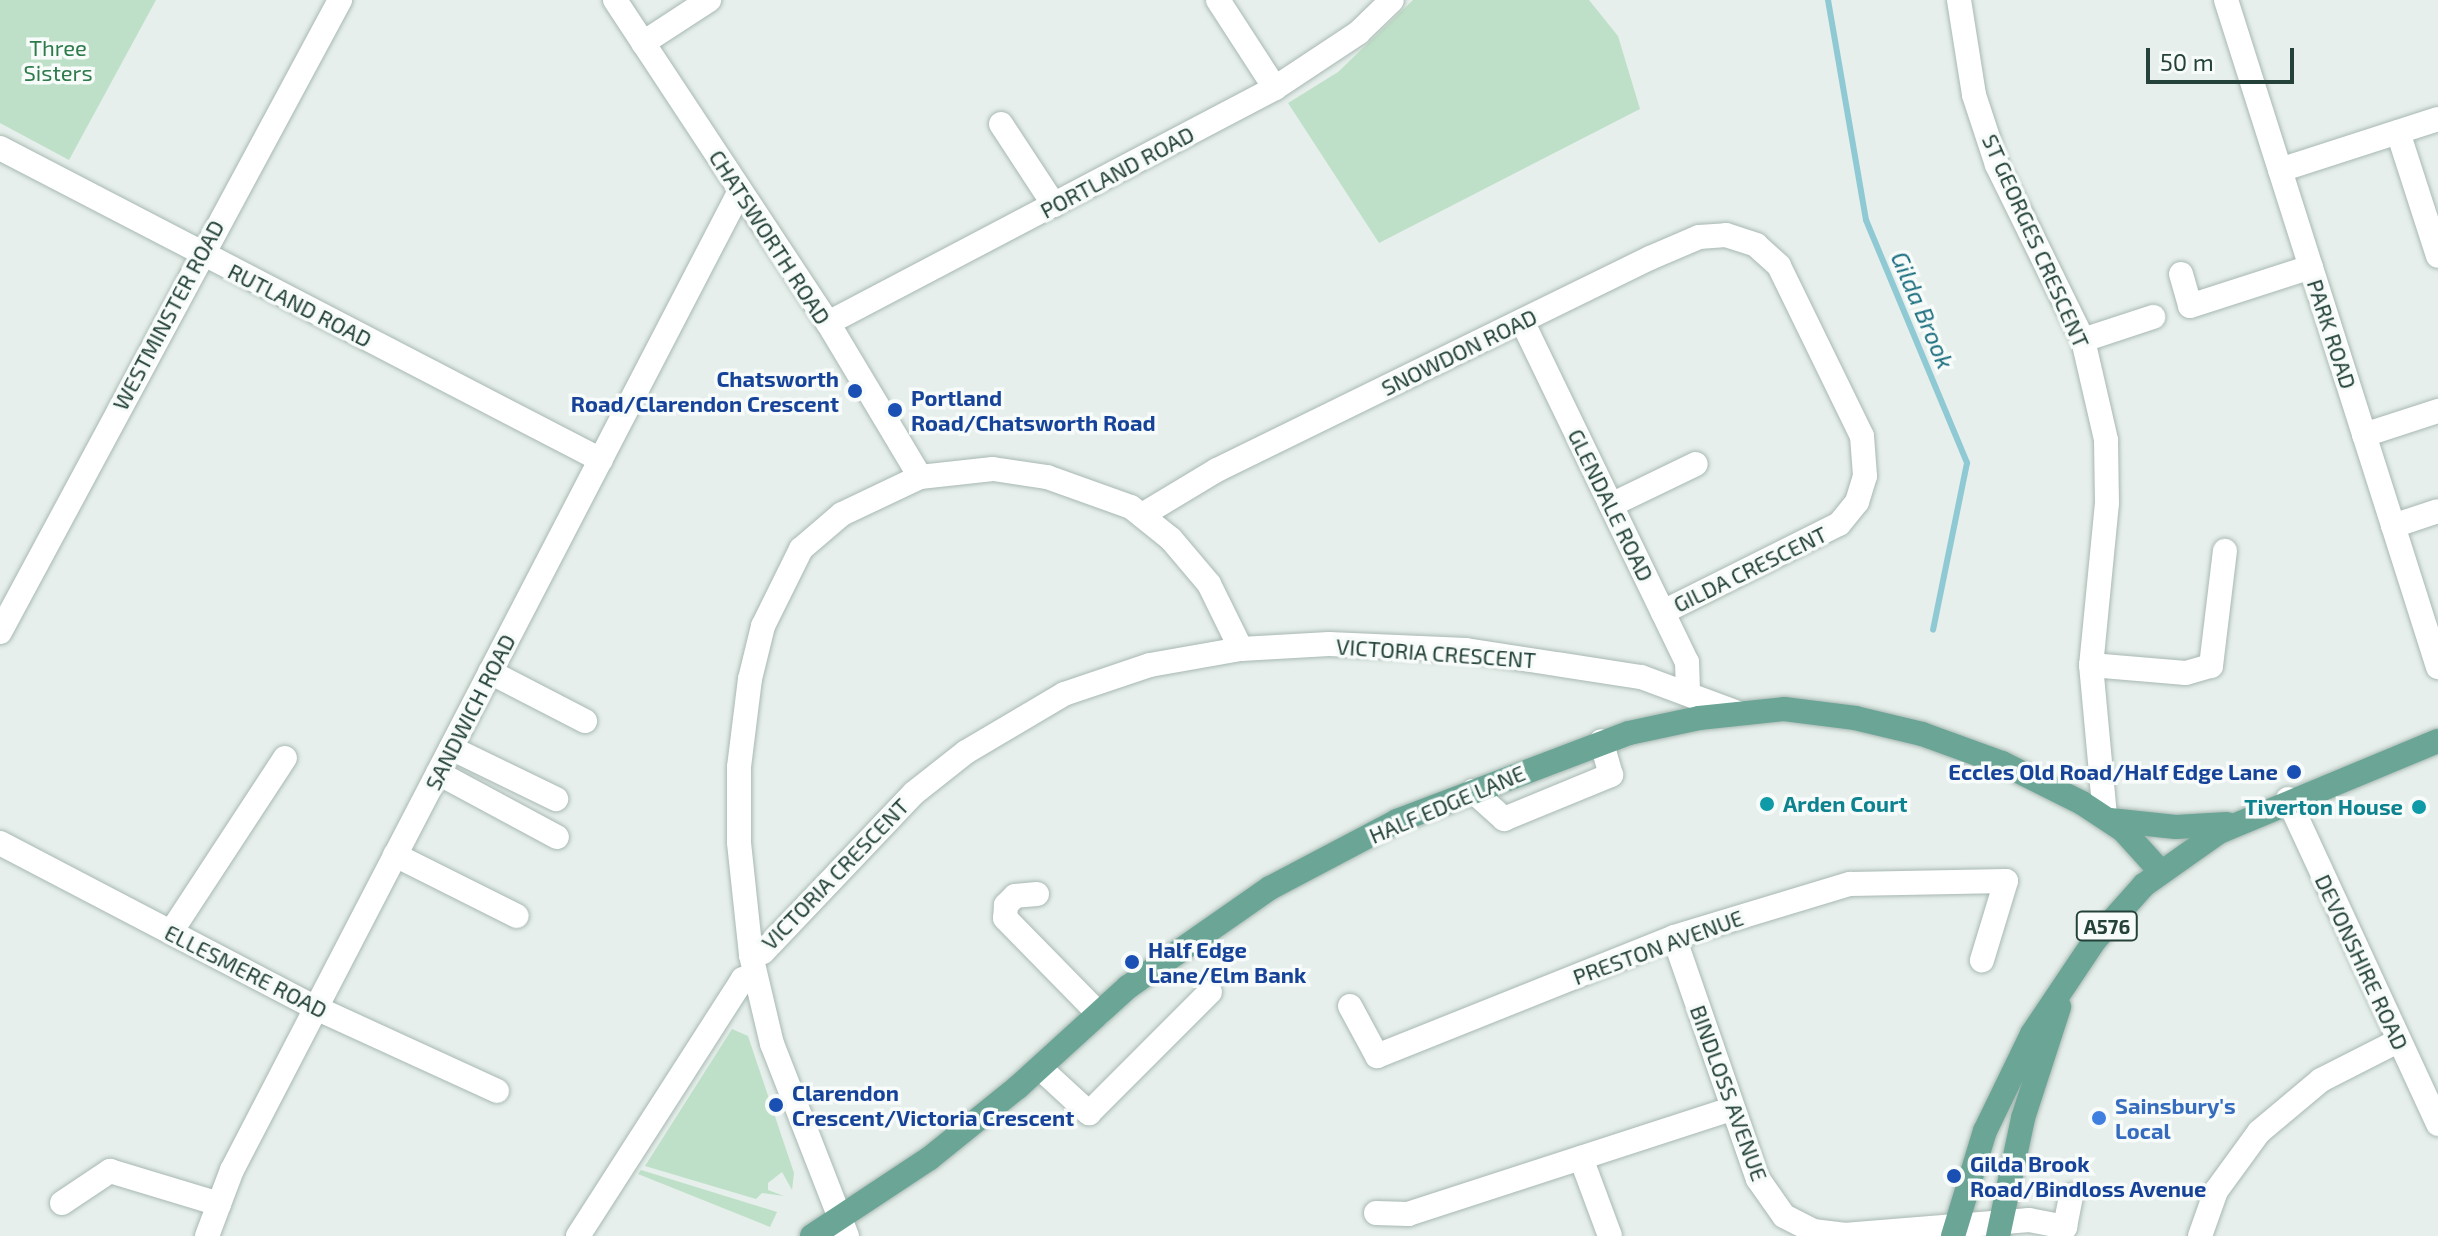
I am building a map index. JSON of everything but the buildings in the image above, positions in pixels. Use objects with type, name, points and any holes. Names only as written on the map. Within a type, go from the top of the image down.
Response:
[{"type":"main road","name":"HALF EDGE LANE","points":[[812,1236],[843,1228],[1202,931],[1270,888],[1397,821],[1601,741],[1738,713],[1800,710],[1922,734],[2029,775],[2107,818],[2160,871]]},
{"type":"main road","name":"A576","points":[[1953,1232],[2006,1084],[2095,940],[2160,871],[2239,822],[2288,799],[2438,741]]},
{"type":"main road","points":[[2107,818],[2185,828],[2239,822]]},
{"type":"main road","name":"A576","points":[[1999,1229],[2023,1118],[2064,989]]},
{"type":"street","name":"WESTMINSTER ROAD","points":[[0,632],[200,254],[340,0]]},
{"type":"street","name":"CHATSWORTH ROAD","points":[[615,0],[828,323],[920,477]]},
{"type":"street","points":[[643,43],[709,0]]},
{"type":"street","points":[[1218,0],[1275,88]]},
{"type":"street","name":"PORTLAND ROAD","points":[[828,323],[1275,88],[1358,33],[1392,0]]},
{"type":"street","name":"ST GEORGES CRESCENT","points":[[1959,0],[1974,95],[1997,165],[2083,340],[2106,440],[2107,503],[2091,665],[2107,818]]},
{"type":"street","name":"PARK ROAD","points":[[2226,0],[2438,667]]},
{"type":"street","points":[[2280,170],[2438,119]]},
{"type":"street","points":[[1001,124],[1054,205]]},
{"type":"street","points":[[2398,132],[2438,256]]},
{"type":"street","name":"RUTLAND ROAD","points":[[0,148],[601,460]]},
{"type":"street","name":"SANDWICH ROAD","points":[[207,1236],[219,1204],[316,1008],[740,191]]},
{"type":"street","name":"SNOWDON ROAD","points":[[1142,515],[1197,481],[1699,237],[1743,240],[1779,266]]},
{"type":"street","name":"GILDA CRESCENT","points":[[1663,612],[1824,534],[1849,514],[1863,488],[1867,466],[1862,436],[1779,266]]},
{"type":"street","points":[[2181,274],[2190,306],[2311,267]]},
{"type":"street","points":[[2083,340],[2153,317]]},
{"type":"street","name":"GLENDALE ROAD","points":[[1522,321],[1687,662],[1688,691]]},
{"type":"street","points":[[2364,435],[2438,411]]},
{"type":"street","points":[[1611,505],[1696,464]]},
{"type":"street","points":[[843,1228],[791,1104],[753,965],[739,842],[739,767],[763,626],[786,572],[811,540],[864,500],[920,477],[1019,471],[1096,490],[1142,515],[1194,562],[1241,649]]},
{"type":"street","points":[[2393,526],[2438,511]]},
{"type":"street","points":[[2091,665],[2186,673],[2211,666],[2225,551]]},
{"type":"street","name":"VICTORIA CRESCENT","points":[[578,1236],[763,952],[914,793],[997,730],[1099,680],[1241,649],[1340,644],[1466,650],[1569,664],[1688,691],[1738,713]]},
{"type":"street","points":[[490,672],[585,721]]},
{"type":"street","points":[[1473,791],[1504,819],[1611,775],[1601,741]]},
{"type":"street","points":[[451,748],[556,799]]},
{"type":"street","points":[[171,932],[285,758]]},
{"type":"street","points":[[438,773],[557,837]]},
{"type":"street","name":"DEVONSHIRE ROAD","points":[[2288,799],[2438,1124]]},
{"type":"street","name":"ELLESMERE ROAD","points":[[0,843],[316,1008],[497,1091]]},
{"type":"street","points":[[395,855],[517,916]]},
{"type":"street","name":"PRESTON AVENUE","points":[[1350,1006],[1377,1056],[1674,937],[1850,884],[2006,881],[1982,960]]},
{"type":"street","points":[[1037,894],[1015,896],[1006,905],[1005,918],[1099,1014]]},
{"type":"street","name":"BINDLOSS AVENUE","points":[[1674,937],[1732,1109],[1765,1192],[1798,1225],[1844,1235],[1999,1229],[2064,1231]]},
{"type":"street","points":[[1040,1068],[1089,1113],[1210,992]]},
{"type":"street","points":[[2200,1236],[2216,1191],[2259,1132],[2321,1080],[2398,1041]]},
{"type":"street","points":[[1376,1213],[1411,1225],[1581,1158],[1732,1109]]},
{"type":"street","points":[[1581,1158],[1610,1236]]},
{"type":"street","points":[[62,1203],[110,1171],[219,1204]]},
{"type":"street","points":[[2064,1231],[2071,1196]]},
{"type":"green space","name":"Three Sisters","points":[[0,0],[156,0],[69,160],[0,123]]},
{"type":"green space","points":[[1413,0],[1589,0],[1618,36],[1640,109],[1379,243],[1288,103],[1338,72]]},
{"type":"green space","points":[[732,1029],[748,1036],[794,1173],[792,1190],[782,1172],[768,1183],[768,1190],[784,1196],[762,1193],[756,1199],[645,1166]]},
{"type":"green space","points":[[641,1170],[777,1212],[770,1227],[638,1174]]},
{"type":"waterway","name":"Gilda Brook","points":[[1828,0],[1866,220],[1967,463],[1933,630]]},
{"type":"place","name":"Chatsworth Road/Clarendon Crescent","points":[[855,391]]},
{"type":"place","name":"Portland Road/Chatsworth Road","points":[[895,410]]},
{"type":"place","name":"Eccles Old Road/Half Edge Lane","points":[[2294,772]]},
{"type":"place","name":"Arden Court","points":[[1767,804]]},
{"type":"place","name":"Tiverton House","points":[[2419,807]]},
{"type":"place","name":"Half Edge Lane/Elm Bank","points":[[1132,962]]},
{"type":"place","name":"Clarendon Crescent/Victoria Crescent","points":[[776,1105]]},
{"type":"place","name":"Sainsbury's Local","points":[[2099,1118]]},
{"type":"place","name":"Gilda Brook Road/Bindloss Avenue","points":[[1954,1176]]}]
